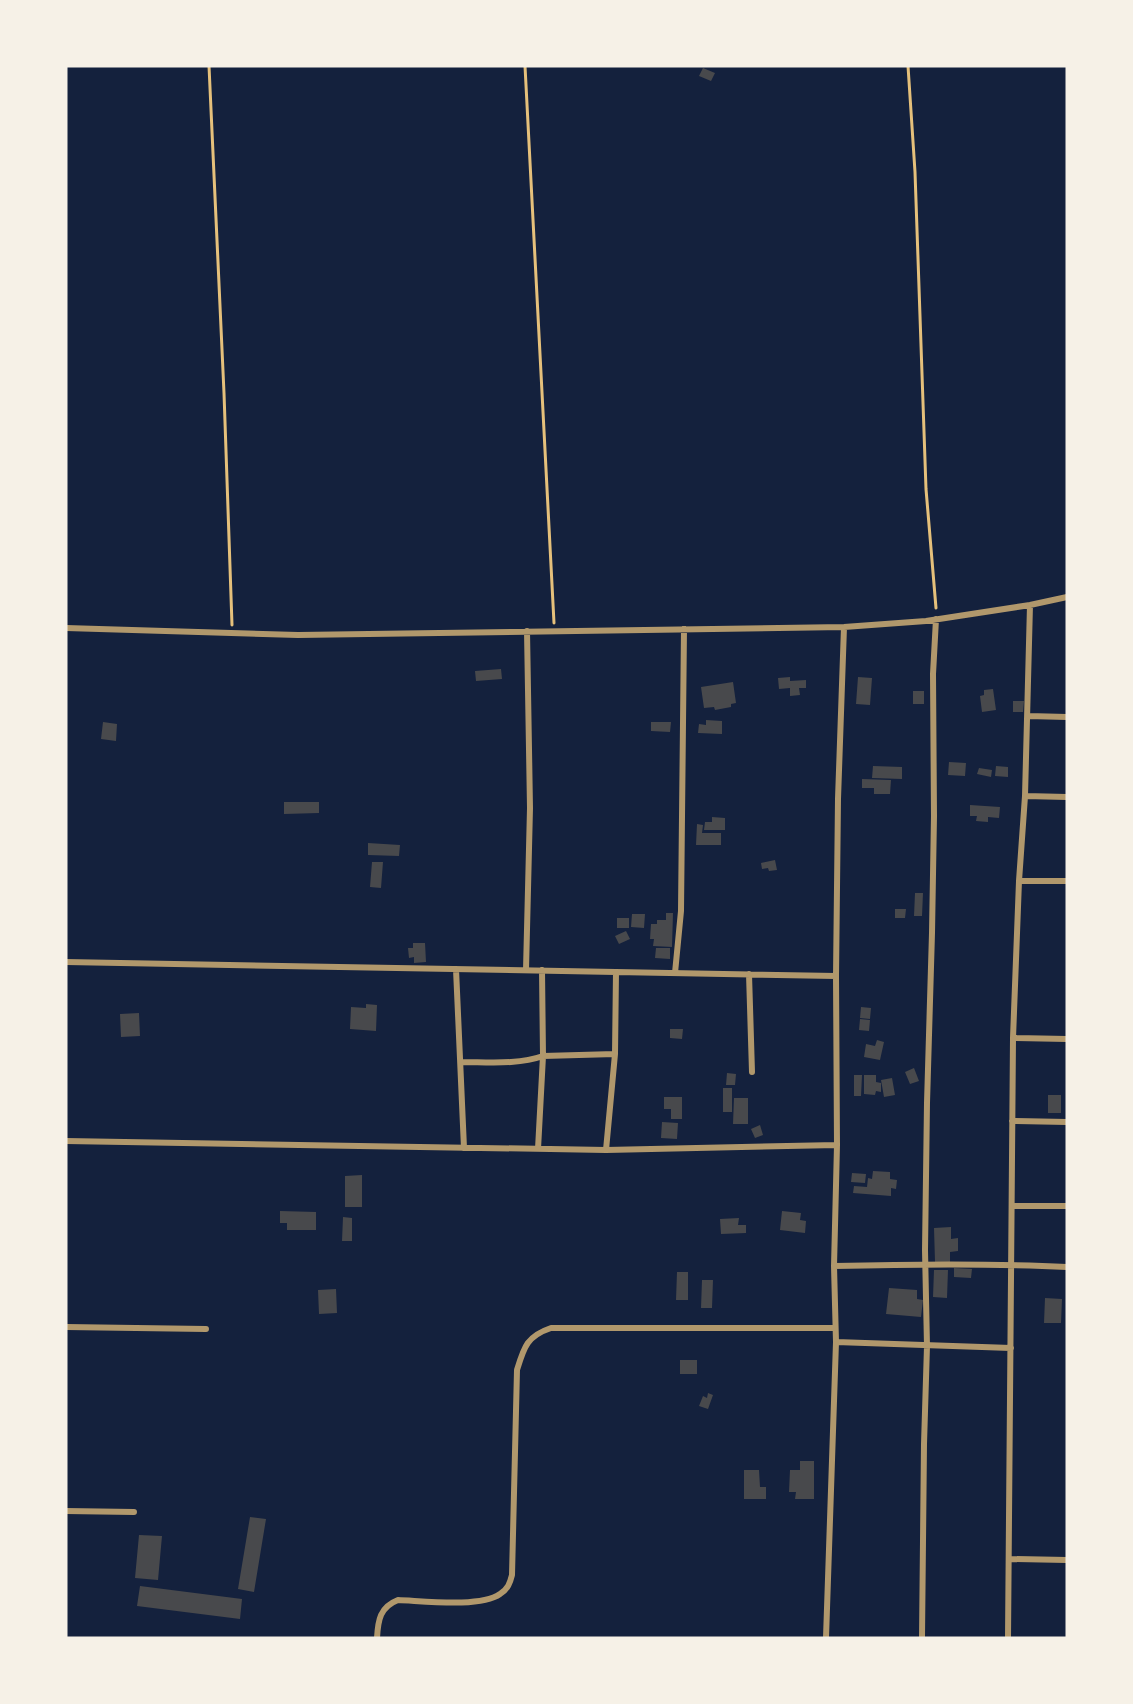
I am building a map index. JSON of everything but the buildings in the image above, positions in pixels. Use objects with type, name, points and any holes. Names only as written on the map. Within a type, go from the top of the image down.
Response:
[{"type":"street","points":[[66,628],[298,634],[844,627],[936,619],[1067,597]]},
{"type":"street","points":[[1008,1638],[1013,1038],[1025,796],[1030,605]]},
{"type":"street","points":[[922,1638],[927,1346],[927,1103],[934,816],[933,674],[936,619]]},
{"type":"street","points":[[826,1638],[836,1342],[834,1266],[837,1145],[836,975],[838,799],[844,627]]},
{"type":"street","points":[[675,973],[681,911],[684,629]]},
{"type":"street","points":[[526,970],[530,808],[527,631]]},
{"type":"street","points":[[1028,716],[1067,717]]},
{"type":"street","points":[[1025,796],[1067,797]]},
{"type":"street","points":[[1019,881],[1067,881]]},
{"type":"street","points":[[66,962],[836,975]]},
{"type":"street","points":[[456,969],[462,1062],[464,1148]]},
{"type":"street","points":[[538,1149],[543,1056],[542,970]]},
{"type":"street","points":[[606,1150],[615,1054],[616,972]]},
{"type":"street","points":[[749,974],[752,1072]]},
{"type":"street","points":[[1013,1038],[1067,1039]]},
{"type":"street","points":[[462,1062],[518,1061],[534,1060],[543,1056],[615,1054]]},
{"type":"street","points":[[1012,1121],[1067,1122]]},
{"type":"street","points":[[66,1141],[606,1150],[837,1145]]},
{"type":"street","points":[[1012,1206],[1067,1206]]},
{"type":"street","points":[[834,1266],[1012,1264],[1067,1267]]},
{"type":"street","points":[[66,1327],[206,1329]]},
{"type":"street","points":[[377,1638],[381,1614],[392,1602],[398,1600],[478,1602],[507,1589],[512,1575],[517,1370],[523,1350],[537,1334],[551,1328],[836,1328]]},
{"type":"street","points":[[836,1342],[1011,1348]]},
{"type":"street","points":[[66,1511],[134,1512]]},
{"type":"street","points":[[1009,1558],[1067,1560]]},
{"type":"path","points":[[209,66],[232,633]]},
{"type":"path","points":[[525,66],[555,631]]},
{"type":"path","points":[[908,66],[915,172],[926,489],[936,619]]}]
